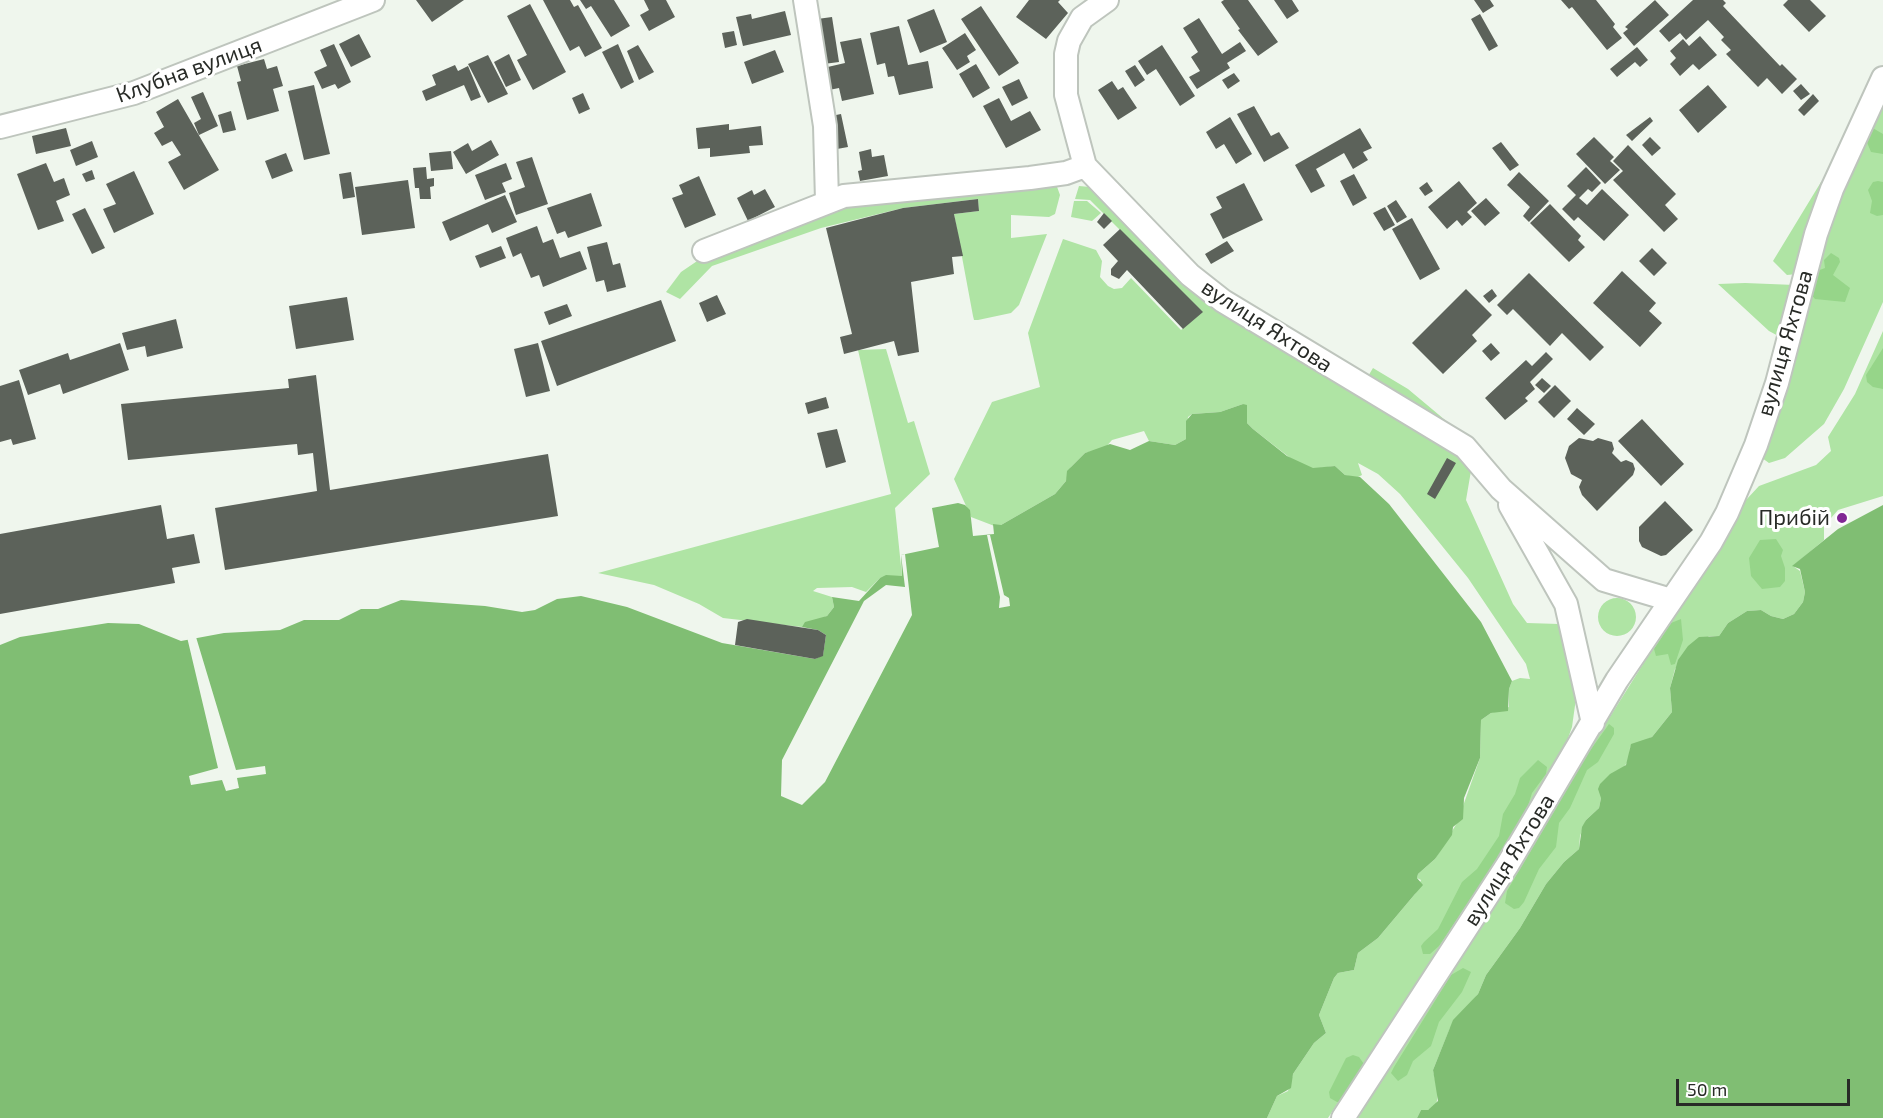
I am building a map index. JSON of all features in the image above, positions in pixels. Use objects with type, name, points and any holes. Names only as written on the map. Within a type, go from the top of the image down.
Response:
[{"type":"street","name":"Клубна вулиця","points":[[0,127],[134,93],[374,0]]},
{"type":"street","points":[[805,0],[825,126],[827,201]]},
{"type":"street","points":[[704,251],[844,196],[1030,178],[1065,173],[1085,166],[1066,95],[1066,54],[1069,40],[1082,18],[1107,0]]},
{"type":"street","name":"вулиця Яхтова","points":[[1343,1118],[1508,864],[1617,680],[1711,542],[1745,471],[1777,383],[1824,212],[1842,161],[1883,78]]},
{"type":"street","name":"вулиця Яхтова","points":[[1085,166],[1190,275],[1223,301],[1465,447],[1501,489],[1604,580],[1671,600]]},
{"type":"street","points":[[1501,489],[1566,604],[1593,723]]},
{"type":"shaded area","points":[[1883,93],[1883,302],[1844,389],[1824,424],[1785,458],[1769,463],[1762,458],[1822,234]]},
{"type":"shaded area","points":[[1871,127],[1883,134],[1883,154],[1871,152],[1866,140]]},
{"type":"shaded area","points":[[1821,182],[1826,184],[1797,274],[1787,275],[1773,261]]},
{"type":"shaded area","points":[[1873,182],[1883,182],[1883,215],[1877,216],[1870,213],[1872,201],[1868,190]]},
{"type":"shaded area","points":[[1056,184],[1060,195],[1055,214],[1049,217],[1011,215],[1011,238],[1047,234],[1019,305],[1011,313],[974,320],[954,214],[979,211],[978,199],[903,208],[821,228],[712,266],[680,299],[666,292],[681,272],[709,253],[845,201]]},
{"type":"shaded area","points":[[1079,186],[1090,187],[1346,384],[1472,465],[1466,500],[1513,604],[1527,623],[1559,624],[1568,640],[1578,684],[1572,727],[1566,744],[1499,858],[1328,1118],[1267,1118],[1277,1096],[1288,1091],[1293,1074],[1314,1043],[1326,1033],[1319,1015],[1334,978],[1338,973],[1354,970],[1358,953],[1378,938],[1415,894],[1421,880],[1417,878],[1418,874],[1435,859],[1457,823],[1480,758],[1481,720],[1491,713],[1509,707],[1509,689],[1512,681],[1520,678],[1530,679],[1526,664],[1468,578],[1400,494],[1378,474],[1358,463],[1362,475],[1356,478],[1345,475],[1335,466],[1313,469],[1294,461],[1247,423],[1247,409],[1243,404],[1220,412],[1192,414],[1188,417],[1186,439],[1175,445],[1149,441],[1144,431],[1112,440],[1105,448],[1085,453],[1071,467],[1066,481],[1055,494],[997,527],[971,517],[954,479],[992,402],[1040,387],[1028,333],[1063,239],[1096,250],[1102,261],[1100,277],[1108,286],[1114,289],[1122,288],[1131,278],[1181,330],[1202,312],[1090,200],[1075,199]]},
{"type":"shaded area","points":[[1074,201],[1087,201],[1101,213],[1092,221],[1071,217]]},
{"type":"shaded area","points":[[1831,253],[1839,258],[1840,262],[1833,275],[1850,288],[1845,302],[1815,299],[1810,293],[1817,271],[1825,268],[1824,260]]},
{"type":"shaded area","points":[[1718,284],[1795,285],[1782,338],[1769,331]]},
{"type":"shaded area","points":[[1883,331],[1883,496],[1838,510],[1824,526],[1824,540],[1793,566],[1800,571],[1805,592],[1803,602],[1794,614],[1783,619],[1761,610],[1747,611],[1728,623],[1719,636],[1709,636],[1675,669],[1670,688],[1672,712],[1652,737],[1630,747],[1629,760],[1601,798],[1599,808],[1586,820],[1580,836],[1579,849],[1564,862],[1546,884],[1520,928],[1486,975],[1478,994],[1450,1028],[1433,1070],[1438,1094],[1436,1106],[1428,1110],[1421,1110],[1417,1118],[1358,1118],[1746,500],[1759,486],[1816,465],[1831,451],[1828,437],[1855,394]]},
{"type":"shaded area","points":[[1883,348],[1883,389],[1873,387],[1867,382],[1866,375]]},
{"type":"shaded area","points":[[886,349],[908,423],[914,421],[930,474],[895,508],[902,576],[880,578],[866,592],[852,587],[817,588],[813,591],[832,597],[834,607],[827,616],[802,627],[723,618],[699,604],[654,585],[598,573],[891,494],[858,350]]},
{"type":"shaded area","points":[[1373,368],[1408,389],[1469,440],[1367,378]]},
{"type":"shaded area","points":[[1243,404],[1247,405],[1247,423],[1287,456],[1313,468],[1335,466],[1345,475],[1360,477],[1389,504],[1481,622],[1512,681],[1509,689],[1508,711],[1491,713],[1481,720],[1480,758],[1464,798],[1463,819],[1453,827],[1452,835],[1435,859],[1418,874],[1417,878],[1423,885],[1378,938],[1358,953],[1354,970],[1338,973],[1334,978],[1319,1015],[1326,1033],[1314,1043],[1293,1074],[1291,1088],[1277,1096],[1267,1118],[0,1118],[0,645],[20,637],[108,623],[139,624],[181,641],[224,633],[280,630],[304,620],[339,620],[361,609],[378,609],[401,600],[485,606],[522,612],[535,610],[557,599],[581,596],[627,607],[722,643],[815,659],[823,655],[826,635],[818,630],[802,627],[805,622],[827,616],[834,607],[832,597],[859,601],[880,578],[886,575],[902,576],[901,555],[939,547],[932,508],[958,503],[965,505],[970,510],[973,536],[994,534],[993,524],[1001,525],[1055,494],[1066,481],[1067,471],[1085,453],[1110,444],[1130,450],[1149,441],[1175,445],[1186,439],[1186,421],[1192,414],[1220,412]]},
{"type":"shaded area","points":[[1883,505],[1883,1118],[1417,1118],[1421,1110],[1428,1110],[1438,1101],[1433,1070],[1453,1020],[1478,994],[1486,975],[1520,928],[1546,884],[1564,862],[1579,849],[1582,827],[1599,808],[1600,784],[1610,774],[1626,765],[1631,744],[1652,737],[1672,712],[1670,688],[1678,660],[1688,646],[1699,637],[1719,636],[1728,623],[1747,611],[1761,610],[1783,619],[1794,614],[1803,602],[1805,592],[1800,569],[1792,566],[1838,529]]},
{"type":"shaded area","points":[[1776,539],[1783,550],[1781,556],[1785,568],[1785,581],[1780,587],[1762,589],[1751,576],[1749,558],[1760,540]]},
{"type":"shaded area","points":[[1617,598],[1631,603],[1636,617],[1631,631],[1617,636],[1603,631],[1598,617],[1603,603]]},
{"type":"shaded area","points":[[1681,619],[1683,640],[1675,664],[1671,665],[1668,654],[1656,656],[1654,649],[1671,623]]},
{"type":"shaded area","points":[[1609,724],[1614,728],[1614,734],[1598,762],[1587,770],[1570,808],[1559,823],[1556,847],[1539,869],[1524,902],[1519,908],[1514,909],[1505,903],[1507,891],[1589,752]]},
{"type":"shaded area","points":[[1538,760],[1547,767],[1546,774],[1532,793],[1527,809],[1498,858],[1439,946],[1430,954],[1423,954],[1421,946],[1438,929],[1462,882],[1477,869],[1499,836],[1503,814],[1515,794],[1520,778]]},
{"type":"shaded area","points":[[1463,968],[1471,972],[1462,992],[1439,1022],[1431,1046],[1413,1061],[1407,1075],[1398,1081],[1391,1073],[1394,1067],[1451,975]]},
{"type":"shaded area","points":[[1353,1055],[1359,1057],[1366,1067],[1342,1102],[1337,1102],[1330,1098],[1329,1092],[1346,1058]]},
{"type":"pier","points":[[987,535],[990,535],[1004,595],[1009,598],[1010,606],[999,608],[1000,597]]},
{"type":"pier","points":[[905,554],[912,615],[825,782],[802,805],[781,796],[782,760],[864,601],[886,585],[905,587],[901,555]]},
{"type":"pier","points":[[187,637],[196,637],[236,770],[265,766],[266,774],[237,778],[239,788],[226,791],[222,780],[191,785],[189,776],[218,768]]},
{"type":"building","points":[[416,0],[464,0],[432,22]]},
{"type":"building","points":[[543,0],[570,0],[574,7],[578,5],[602,48],[585,57],[579,46],[570,51]]},
{"type":"building","points":[[580,0],[614,0],[630,26],[611,37],[591,6],[586,9]]},
{"type":"building","points":[[644,0],[666,0],[675,17],[649,31],[640,15],[649,10]]},
{"type":"building","points":[[1029,0],[1060,0],[1058,2],[1068,13],[1046,39],[1016,17]]},
{"type":"building","points":[[1248,0],[1278,42],[1258,56],[1238,30],[1240,29],[1221,2]]},
{"type":"building","points":[[1274,0],[1292,0],[1299,11],[1287,19]]},
{"type":"building","points":[[1474,0],[1490,0],[1494,6],[1483,13]]},
{"type":"building","points":[[1561,0],[1596,0],[1615,24],[1613,27],[1622,38],[1607,50],[1572,7],[1569,9]]},
{"type":"building","points":[[1655,0],[1669,15],[1634,46],[1623,33],[1628,29],[1625,27]]},
{"type":"building","points":[[1693,0],[1723,0],[1726,3],[1723,6],[1780,66],[1782,64],[1797,79],[1782,94],[1767,78],[1758,87],[1726,54],[1731,50],[1721,40],[1724,37],[1708,20],[1686,40],[1680,33],[1669,42],[1659,31]]},
{"type":"building","points":[[1788,0],[1810,0],[1826,16],[1809,32],[1783,5]]},
{"type":"building","points":[[530,4],[566,72],[533,90],[517,60],[527,55],[507,16]]},
{"type":"building","points":[[981,6],[1019,63],[999,76],[961,19]]},
{"type":"building","points":[[934,9],[947,42],[920,53],[907,20]]},
{"type":"building","points":[[785,11],[791,35],[743,46],[736,17],[751,14],[752,19]]},
{"type":"building","points":[[1480,14],[1498,46],[1489,51],[1471,19]]},
{"type":"building","points":[[832,17],[839,62],[816,65],[810,20]]},
{"type":"building","points":[[1199,18],[1222,54],[1240,42],[1246,51],[1227,63],[1230,68],[1197,89],[1189,77],[1200,71],[1191,57],[1198,52],[1183,28]]},
{"type":"building","points":[[899,26],[908,65],[928,61],[933,88],[899,95],[894,76],[888,77],[885,63],[877,65],[870,33]]},
{"type":"building","points":[[734,31],[737,45],[725,48],[722,33]]},
{"type":"building","points":[[965,33],[976,50],[967,56],[970,62],[957,70],[942,48]]},
{"type":"building","points":[[359,34],[371,57],[351,67],[339,44]]},
{"type":"building","points":[[1700,36],[1717,55],[1699,70],[1693,64],[1680,76],[1670,64],[1676,58],[1670,51],[1683,39],[1689,46]]},
{"type":"building","points":[[861,38],[874,94],[842,101],[839,88],[824,91],[819,69],[845,63],[840,42]]},
{"type":"building","points":[[334,44],[351,82],[338,89],[335,84],[322,89],[314,72],[327,66],[320,50]]},
{"type":"building","points":[[618,44],[634,82],[621,89],[602,52]]},
{"type":"building","points":[[638,45],[654,72],[639,80],[627,51]]},
{"type":"building","points":[[1162,45],[1195,96],[1180,106],[1156,69],[1147,75],[1138,61]]},
{"type":"building","points":[[1637,47],[1648,60],[1640,67],[1635,62],[1617,77],[1610,69]]},
{"type":"building","points":[[775,50],[784,72],[752,84],[744,62]]},
{"type":"building","points":[[509,54],[521,80],[506,87],[494,62]]},
{"type":"building","points":[[488,55],[508,94],[488,103],[468,64]]},
{"type":"building","points":[[264,59],[267,69],[277,66],[283,86],[273,89],[279,111],[247,120],[237,82],[241,81],[237,66]]},
{"type":"building","points":[[976,64],[990,88],[973,98],[959,74]]},
{"type":"building","points":[[455,65],[458,71],[468,66],[481,97],[471,101],[464,85],[426,101],[422,91],[436,85],[432,75]]},
{"type":"building","points":[[1135,65],[1145,80],[1135,87],[1125,71]]},
{"type":"building","points":[[1234,73],[1240,81],[1228,89],[1222,80]]},
{"type":"building","points":[[1019,79],[1028,98],[1012,106],[1002,87]]},
{"type":"building","points":[[1112,81],[1118,90],[1123,87],[1137,108],[1118,120],[1098,90]]},
{"type":"building","points":[[1801,84],[1810,94],[1801,100],[1793,91]]},
{"type":"building","points":[[314,85],[330,154],[304,160],[288,91]]},
{"type":"building","points":[[1708,85],[1727,107],[1698,133],[1679,110]]},
{"type":"building","points":[[203,92],[218,126],[199,135],[194,123],[201,119],[191,97]]},
{"type":"building","points":[[583,93],[590,109],[579,114],[572,98]]},
{"type":"building","points":[[1813,94],[1819,101],[1804,116],[1798,110]]},
{"type":"building","points":[[999,98],[1011,121],[1030,111],[1041,130],[1006,148],[983,106]]},
{"type":"building","points":[[178,99],[219,170],[184,190],[168,162],[181,155],[172,141],[162,146],[154,133],[164,127],[156,112]]},
{"type":"building","points":[[1254,106],[1271,136],[1279,132],[1289,148],[1264,162],[1237,114]]},
{"type":"building","points":[[231,111],[236,130],[223,133],[218,115]]},
{"type":"building","points":[[841,114],[848,147],[837,149],[826,117]]},
{"type":"building","points":[[1230,117],[1252,154],[1236,164],[1224,144],[1216,149],[1206,132]]},
{"type":"building","points":[[1650,117],[1653,121],[1632,141],[1626,135]]},
{"type":"building","points":[[729,124],[729,130],[761,126],[763,145],[749,146],[750,153],[710,157],[710,148],[698,149],[696,128]]},
{"type":"building","points":[[66,128],[71,146],[36,154],[32,136]]},
{"type":"building","points":[[1360,128],[1372,148],[1363,152],[1368,160],[1353,169],[1344,153],[1316,169],[1325,186],[1311,193],[1295,165]]},
{"type":"building","points":[[1594,137],[1614,157],[1610,161],[1620,170],[1605,184],[1576,154]]},
{"type":"building","points":[[1650,137],[1661,148],[1652,156],[1642,145]]},
{"type":"building","points":[[491,140],[499,155],[466,174],[453,152],[468,143],[472,151]]},
{"type":"building","points":[[92,141],[98,157],[76,166],[70,150]]},
{"type":"building","points":[[1501,142],[1519,165],[1510,171],[1492,148]]},
{"type":"building","points":[[1628,145],[1676,194],[1665,205],[1678,219],[1664,232],[1613,180],[1623,171],[1613,161]]},
{"type":"building","points":[[871,149],[872,157],[884,155],[888,176],[860,181],[858,171],[862,170],[859,152]]},
{"type":"building","points":[[451,151],[453,169],[431,171],[429,153]]},
{"type":"building","points":[[286,153],[293,171],[272,179],[265,161]]},
{"type":"building","points":[[532,157],[548,204],[516,215],[509,193],[525,187],[516,162]]},
{"type":"building","points":[[46,163],[54,182],[64,178],[70,195],[56,201],[64,221],[38,230],[17,174]]},
{"type":"building","points":[[506,163],[512,179],[502,183],[506,192],[485,200],[475,175]]},
{"type":"building","points":[[426,167],[427,179],[434,178],[434,186],[430,187],[431,199],[420,199],[419,188],[415,188],[413,168]]},
{"type":"building","points":[[1586,167],[1601,183],[1592,192],[1588,189],[1579,198],[1587,205],[1602,189],[1629,215],[1604,241],[1578,217],[1574,221],[1562,209],[1576,195],[1567,186]]},
{"type":"building","points":[[92,170],[95,179],[86,182],[82,174]]},
{"type":"building","points":[[134,171],[154,214],[114,233],[103,209],[116,204],[106,184]]},
{"type":"building","points":[[351,172],[355,197],[343,199],[339,174]]},
{"type":"building","points":[[1519,172],[1549,201],[1529,222],[1523,216],[1530,207],[1507,185]]},
{"type":"building","points":[[1354,174],[1367,198],[1353,206],[1340,181]]},
{"type":"building","points":[[699,176],[716,215],[685,228],[672,198],[683,194],[679,185]]},
{"type":"building","points":[[408,180],[415,228],[362,235],[355,187]]},
{"type":"building","points":[[1459,181],[1477,203],[1467,212],[1472,217],[1462,226],[1457,220],[1447,229],[1428,207]]},
{"type":"building","points":[[1427,182],[1433,191],[1425,196],[1419,188]]},
{"type":"building","points":[[1244,183],[1263,220],[1223,239],[1210,214],[1222,208],[1216,197]]},
{"type":"building","points":[[765,189],[775,207],[748,221],[737,198],[752,190],[754,195]]},
{"type":"building","points":[[591,193],[602,226],[568,238],[565,231],[557,234],[547,208]]},
{"type":"building","points":[[505,195],[517,222],[492,233],[488,224],[450,241],[442,222]]},
{"type":"building","points":[[1486,198],[1500,213],[1485,226],[1471,211]]},
{"type":"building","points":[[978,199],[979,211],[954,214],[963,256],[952,257],[954,274],[911,282],[919,352],[898,356],[894,341],[844,354],[840,337],[852,334],[826,228],[903,208]]},
{"type":"building","points":[[1396,200],[1407,217],[1397,223],[1387,206]]},
{"type":"building","points":[[1550,204],[1581,236],[1578,240],[1585,247],[1569,262],[1530,223]]},
{"type":"building","points":[[1385,207],[1395,225],[1384,231],[1373,213]]},
{"type":"building","points":[[85,208],[105,248],[92,254],[72,214]]},
{"type":"building","points":[[1104,213],[1112,221],[1104,229],[1097,222]]},
{"type":"building","points":[[1412,218],[1440,269],[1420,280],[1392,229]]},
{"type":"building","points":[[537,226],[543,243],[553,239],[560,258],[580,251],[587,269],[543,287],[539,275],[531,278],[521,253],[513,257],[506,238]]},
{"type":"building","points":[[1120,229],[1203,312],[1183,329],[1127,270],[1119,279],[1111,275],[1111,269],[1118,261],[1103,245]]},
{"type":"building","points":[[1227,241],[1234,251],[1211,264],[1205,254]]},
{"type":"building","points":[[607,242],[613,265],[620,263],[626,287],[607,292],[604,280],[596,282],[587,247]]},
{"type":"building","points":[[501,246],[506,258],[480,268],[475,256]]},
{"type":"building","points":[[1652,248],[1667,263],[1654,276],[1639,261]]},
{"type":"building","points":[[1622,271],[1656,303],[1649,311],[1662,323],[1640,347],[1593,303]]},
{"type":"building","points":[[1529,273],[1604,347],[1590,361],[1562,333],[1550,346],[1513,309],[1507,315],[1497,305]]},
{"type":"building","points":[[1466,289],[1492,315],[1472,335],[1477,341],[1443,374],[1412,343]]},
{"type":"building","points":[[1492,289],[1497,296],[1489,303],[1483,296]]},
{"type":"building","points":[[717,295],[726,314],[707,322],[699,303]]},
{"type":"building","points":[[347,297],[354,340],[296,349],[289,306]]},
{"type":"building","points":[[661,300],[676,341],[557,386],[541,341]]},
{"type":"building","points":[[567,304],[572,316],[549,325],[544,312]]},
{"type":"building","points":[[176,319],[183,348],[147,357],[145,346],[127,350],[122,333]]},
{"type":"building","points":[[120,343],[129,370],[63,394],[60,384],[28,395],[19,370],[68,353],[70,360]]},
{"type":"building","points":[[538,343],[550,391],[526,397],[514,349]]},
{"type":"building","points":[[1491,343],[1500,353],[1491,361],[1482,351]]},
{"type":"building","points":[[1546,352],[1553,359],[1530,382],[1535,389],[1525,398],[1528,401],[1505,420],[1485,398],[1526,360],[1532,366]]},
{"type":"building","points":[[316,375],[330,490],[548,454],[558,516],[225,570],[215,508],[317,491],[313,453],[298,455],[297,444],[128,460],[121,404],[289,388],[288,379]]},
{"type":"building","points":[[1542,378],[1551,386],[1544,393],[1535,385]]},
{"type":"building","points":[[19,380],[36,439],[13,445],[11,439],[0,442],[0,386]]},
{"type":"building","points":[[1555,385],[1571,401],[1554,418],[1538,402]]},
{"type":"building","points":[[826,397],[829,408],[808,414],[805,403]]},
{"type":"building","points":[[1577,408],[1595,424],[1584,435],[1567,419]]},
{"type":"building","points":[[1642,419],[1684,464],[1661,486],[1618,441]]},
{"type":"building","points":[[837,429],[846,462],[826,468],[817,433]]},
{"type":"building","points":[[1579,438],[1593,441],[1598,438],[1612,442],[1614,449],[1612,453],[1621,462],[1626,460],[1633,463],[1635,469],[1633,475],[1597,511],[1582,495],[1579,487],[1582,480],[1571,474],[1565,458],[1569,446]]},
{"type":"building","points":[[1447,458],[1456,463],[1435,499],[1427,494]]},
{"type":"building","points":[[1665,501],[1693,530],[1666,555],[1661,556],[1642,547],[1639,541],[1639,527]]},
{"type":"building","points":[[161,505],[167,539],[194,534],[200,563],[172,568],[175,583],[0,614],[0,534]]},
{"type":"building","points":[[747,619],[818,630],[826,635],[823,656],[815,659],[735,645],[738,622]]},
{"type":"place","name":"Прибій","points":[[1842,518]]}]
